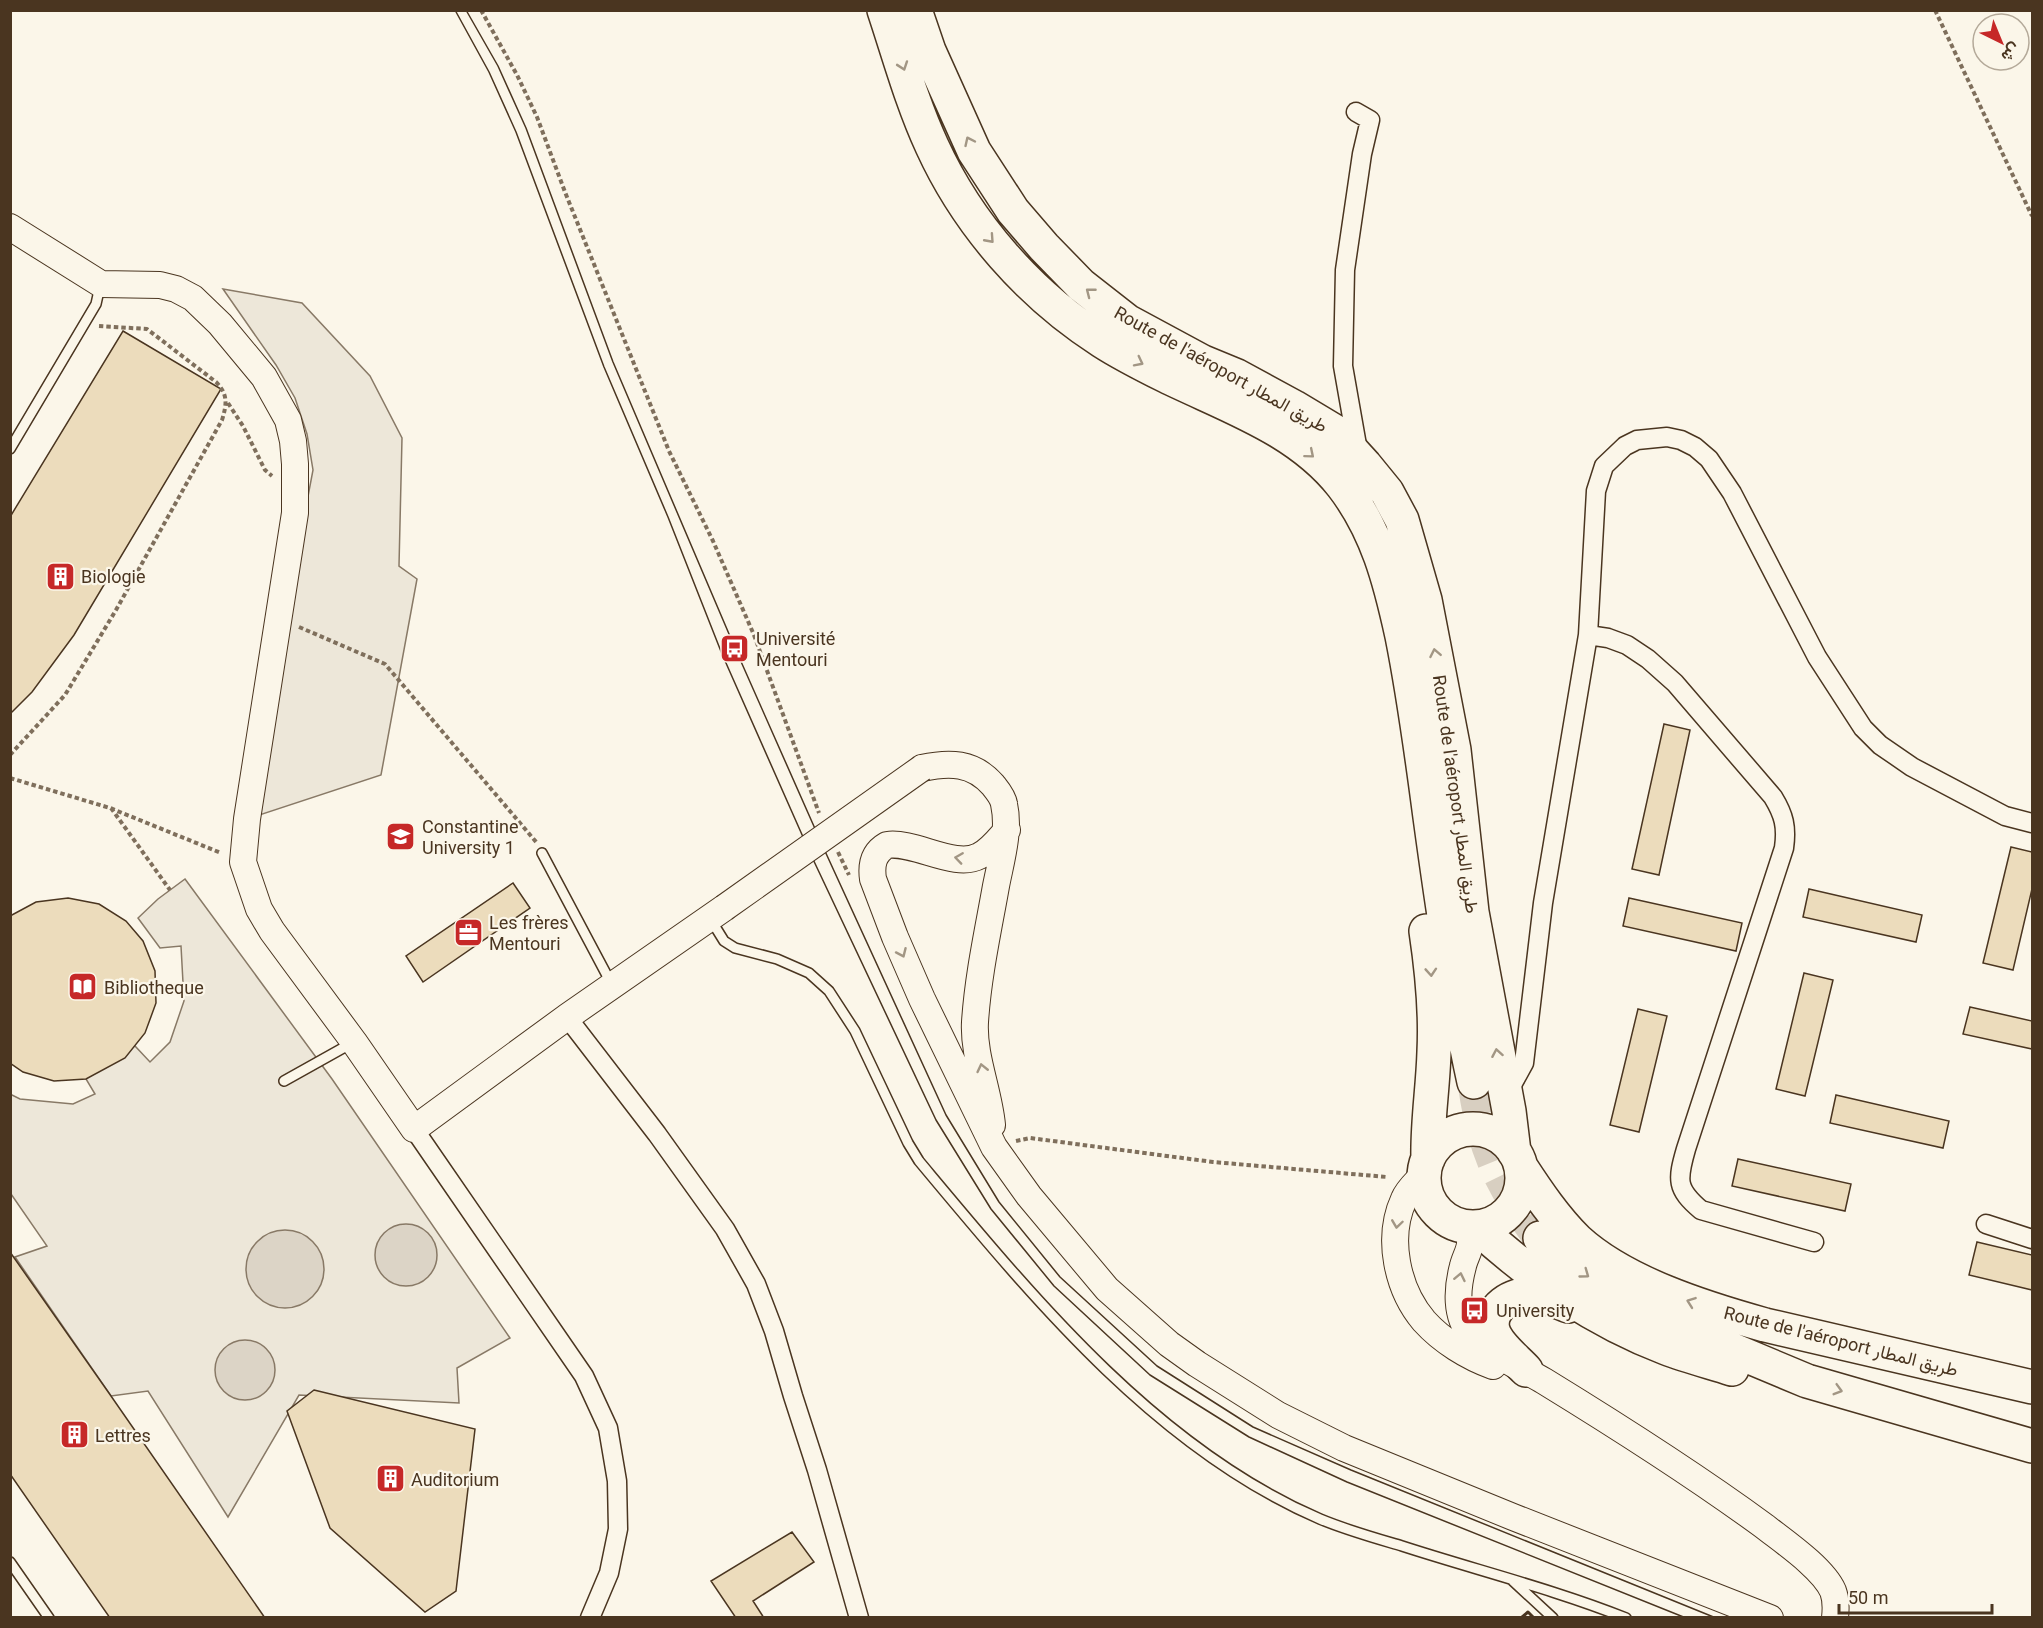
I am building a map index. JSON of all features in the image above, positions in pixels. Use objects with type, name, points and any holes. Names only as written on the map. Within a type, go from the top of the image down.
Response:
[{"type":"highway","name":"Route de l'aéroport طريق المطار","points":[[884,10],[932,146],[959,198],[985,234],[1064,314],[1103,342],[1142,364],[1263,422],[1297,443],[1342,485],[1361,515],[1380,551],[1390,581],[1413,688],[1434,847],[1466,1045],[1489,1086],[1518,1159],[1553,1214],[1579,1241],[1612,1264],[1665,1292],[1765,1325],[2032,1387]]},
{"type":"highway","name":"Route de l'aéroport طريق المطار","points":[[915,10],[929,51],[953,107],[986,171],[1012,211],[1081,285],[1127,321],[1203,362],[1237,376],[1334,431],[1387,492],[1402,520],[1425,600],[1454,750],[1489,1086]]},
{"type":"highway","points":[[1390,581],[1387,625],[1389,668],[1430,953],[1434,1029],[1425,1189],[1435,1209],[1452,1222],[1471,1227],[1560,1292],[1615,1325]]},
{"type":"highway","points":[[1426,1167],[1436,1147],[1447,1137],[1461,1131],[1491,1133],[1504,1140],[1518,1159],[1522,1184],[1517,1200],[1507,1214],[1493,1223],[1471,1227]]},
{"type":"highway","name":"Route de l'aéroport طريق المطار","points":[[1540,1238],[1555,1252],[1611,1293],[1649,1316],[1807,1381],[2032,1446]]},
{"type":"highway","points":[[1468,1326],[1506,1301],[1517,1296],[1532,1294],[1615,1325],[1666,1348],[1758,1377],[1807,1381]]},
{"type":"highway","points":[[1468,1326],[1492,1320],[1493,1331],[1500,1342],[1526,1370]]},
{"type":"street","points":[[1356,112],[1370,120],[1362,154],[1345,270],[1343,366],[1360,459]]},
{"type":"street","points":[[10,228],[101,284],[160,285],[176,289],[193,298],[220,324],[264,377],[288,420],[293,441],[296,497],[247,819],[243,862],[259,909],[273,931],[354,1042],[584,1376],[608,1428],[617,1481],[618,1529],[609,1572],[590,1617]]},
{"type":"street","points":[[1489,1086],[1513,1083],[1524,1062],[1543,903],[1588,635],[1596,491],[1604,466],[1625,446],[1637,440],[1667,437],[1681,440],[1695,447],[1709,459],[1732,493],[1817,657],[1863,728],[1880,745],[1912,766],[2005,816],[2032,823]]},
{"type":"street","points":[[1588,635],[1608,638],[1627,645],[1648,659],[1676,683],[1773,797],[1783,813],[1786,829],[1784,848],[1679,1173],[1680,1187],[1689,1200],[1701,1210],[1814,1242]]},
{"type":"street","points":[[414,1129],[567,1017],[922,768],[941,764],[964,765],[984,776],[999,793],[1004,804],[1007,830],[980,979],[975,1023],[976,1041],[991,1108],[994,1147]]},
{"type":"street","points":[[1007,830],[980,856],[968,860],[956,859],[901,844],[887,844],[874,857],[872,870],[875,890],[936,1028],[994,1147],[1029,1196],[1107,1289],[1170,1344],[1197,1364],[1261,1404],[1344,1448],[1770,1617]]},
{"type":"street","points":[[567,1017],[657,1134],[725,1229],[756,1284],[774,1331],[817,1470],[859,1617]]},
{"type":"street","points":[[1426,1167],[1405,1197],[1396,1226],[1395,1246],[1398,1269],[1412,1305],[1425,1321],[1468,1326]]},
{"type":"street","points":[[1986,1224],[2032,1239]]},
{"type":"street","points":[[1468,1326],[1458,1301],[1458,1285],[1469,1249],[1471,1227]]},
{"type":"street","points":[[1468,1326],[1455,1347],[1487,1364],[1513,1371],[1526,1370],[1629,1433],[1733,1503],[1794,1549],[1833,1590],[1836,1606],[1835,1617]]},
{"type":"lane","points":[[10,449],[96,304],[101,284]]},
{"type":"lane","points":[[542,852],[612,986]]},
{"type":"lane","points":[[717,913],[717,932],[729,944],[777,959],[809,974],[829,991],[855,1031],[908,1143],[919,1161],[1020,1280],[1080,1344],[1175,1430],[1228,1471],[1320,1519],[1626,1617]]},
{"type":"lane","points":[[284,1081],[354,1042]]},
{"type":"lane","points":[[10,1562],[49,1617]]},
{"type":"lane","points":[[1510,1579],[1553,1617]]},
{"type":"path","points":[[481,10],[537,117],[665,441],[754,634],[822,819]]},
{"type":"path","points":[[1935,10],[2032,216]]},
{"type":"path","points":[[84,325],[147,329],[216,382],[222,388],[265,470],[296,497]]},
{"type":"path","points":[[10,754],[65,695],[116,610],[222,420],[228,403]]},
{"type":"path","points":[[279,619],[385,664],[534,839],[542,852]]},
{"type":"path","points":[[10,778],[110,808],[243,862]]},
{"type":"path","points":[[110,808],[170,890]]},
{"type":"path","points":[[837,850],[852,881]]},
{"type":"path","points":[[994,1147],[1030,1138],[1213,1162],[1387,1177]]},
{"type":"shaded area","points":[[223,289],[302,303],[370,376],[402,438],[399,566],[417,579],[381,775],[247,819],[313,470],[307,434],[295,398],[276,365]]},
{"type":"shaded area","points":[[185,879],[332,1079],[510,1338],[457,1368],[459,1403],[299,1395],[228,1517],[148,1391],[111,1396],[15,1257],[47,1246],[11,1194],[10,1094],[20,1099],[73,1104],[95,1094],[86,1079],[135,1046],[150,1062],[170,1042],[184,1001],[181,946],[160,948],[138,918],[158,899]]},
{"type":"shaded area","points":[[406,1224],[418,1226],[428,1233],[435,1243],[437,1255],[435,1267],[428,1277],[418,1284],[406,1286],[394,1284],[384,1277],[377,1267],[375,1255],[377,1243],[384,1233],[394,1226]]},
{"type":"shaded area","points":[[285,1230],[300,1233],[312,1242],[321,1254],[324,1269],[321,1284],[312,1296],[300,1305],[285,1308],[270,1305],[258,1296],[249,1284],[246,1269],[249,1254],[258,1242],[270,1233]]},
{"type":"shaded area","points":[[245,1340],[262,1345],[270,1353],[275,1370],[270,1387],[262,1395],[245,1400],[228,1395],[220,1387],[215,1370],[220,1353],[228,1345]]},
{"type":"building","name":"Biologie","points":[[123,331],[221,389],[74,635],[32,692],[10,714],[10,517]]},
{"type":"building","points":[[1664,724],[1690,730],[1659,875],[1632,869]]},
{"type":"building","points":[[2011,847],[2032,852],[2032,889],[2013,970],[1983,963]]},
{"type":"building","name":"Les frères Mentouri","points":[[513,883],[530,908],[423,982],[406,956]]},
{"type":"building","points":[[1809,889],[1922,915],[1916,942],[1803,917]]},
{"type":"building","name":"Bibliotheque","points":[[68,898],[99,904],[126,921],[143,941],[155,971],[156,1003],[145,1033],[125,1058],[86,1079],[54,1081],[23,1072],[10,1063],[10,916],[36,902]]},
{"type":"building","points":[[1629,898],[1742,923],[1736,951],[1623,926]]},
{"type":"building","points":[[1804,973],[1833,980],[1805,1096],[1776,1089]]},
{"type":"building","points":[[1970,1007],[2032,1021],[2032,1049],[1963,1034]]},
{"type":"building","points":[[1638,1009],[1667,1016],[1639,1132],[1610,1125]]},
{"type":"building","points":[[1836,1095],[1949,1121],[1943,1148],[1830,1123]]},
{"type":"building","points":[[1738,1159],[1851,1184],[1845,1211],[1732,1186]]},
{"type":"building","points":[[1977,1242],[2032,1255],[2032,1290],[1969,1275]]},
{"type":"building","name":"Lettres","points":[[10,1252],[265,1618],[110,1618],[10,1474]]},
{"type":"building","name":"Auditorium","points":[[314,1390],[475,1429],[456,1591],[425,1612],[330,1528],[287,1411]]},
{"type":"building","points":[[792,1532],[814,1562],[753,1601],[764,1618],[736,1618],[711,1581]]},
{"type":"tunnel","points":[[1474,1082],[1482,1127],[1495,1164],[1503,1182],[1540,1238]]},
{"type":"tram line","points":[[455,10],[489,72],[516,132],[604,367],[668,517],[722,654],[811,855],[936,1120],[991,1209],[1054,1286],[1150,1375],[1249,1437],[1347,1482],[1686,1618]]},
{"type":"tram line","points":[[466,10],[498,66],[526,128],[613,362],[824,849],[946,1115],[999,1202],[1060,1277],[1157,1366],[1253,1427],[1351,1470],[1716,1618]]},
{"type":"wall","points":[[1521,1618],[1528,1612],[1534,1618]]},
{"type":"place","name":"Biologie","points":[[60,576]]},
{"type":"place","name":"Université Mentouri","points":[[735,648]]},
{"type":"place","name":"Constantine University 1","points":[[401,836]]},
{"type":"place","name":"Les frères Mentouri","points":[[468,932]]},
{"type":"place","name":"Bibliotheque","points":[[83,987]]},
{"type":"place","name":"University","points":[[1475,1310]]},
{"type":"place","name":"Lettres","points":[[74,1435]]},
{"type":"place","name":"Auditorium","points":[[390,1479]]}]
